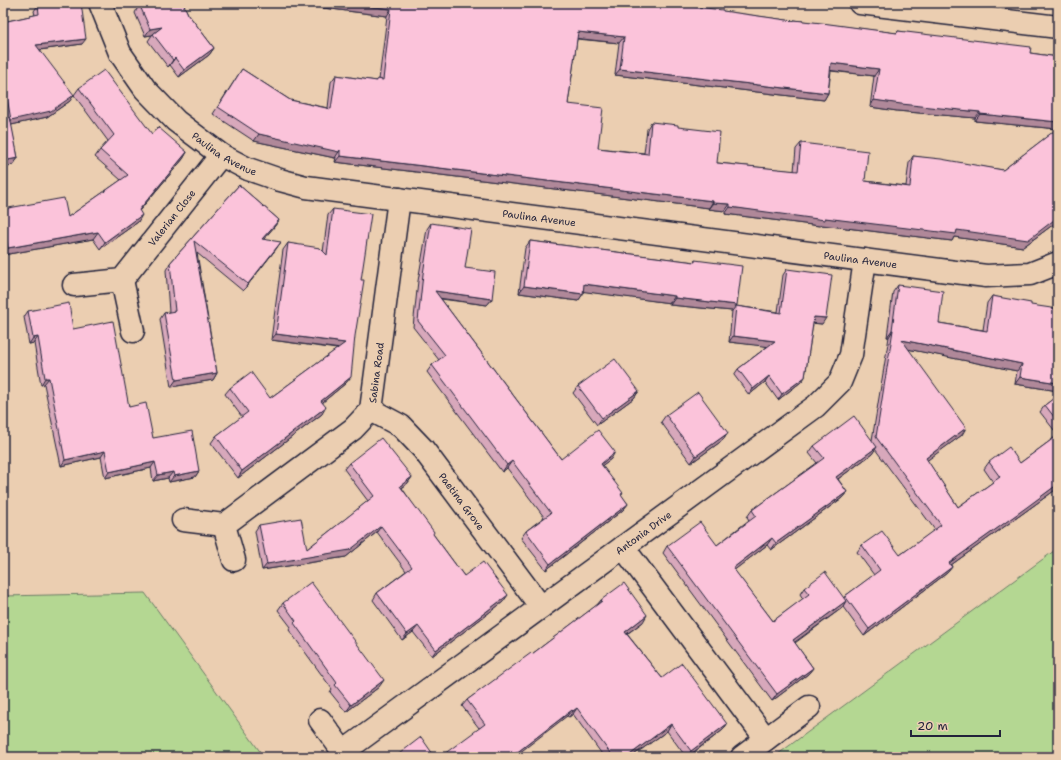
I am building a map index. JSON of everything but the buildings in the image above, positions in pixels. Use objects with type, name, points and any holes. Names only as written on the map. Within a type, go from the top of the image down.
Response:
[{"type":"street","name":"Paulina Avenue","points":[[100,3],[120,53],[145,90],[176,121],[221,155],[248,168],[280,180],[306,187],[986,276],[1030,274],[1058,263]]},
{"type":"street","points":[[860,3],[1058,27]]},
{"type":"street","name":"Valerian Close","points":[[122,280],[221,155]]},
{"type":"street","name":"Sabina Road","points":[[224,525],[353,429],[371,410],[400,199]]},
{"type":"street","name":"Antonia Drive","points":[[320,720],[345,755],[541,607],[816,406],[840,382],[851,355],[865,260]]},
{"type":"street","points":[[74,285],[122,280],[133,331]]},
{"type":"street","name":"Paetina Grove","points":[[371,410],[401,426],[423,449],[541,607]]},
{"type":"street","points":[[183,520],[224,525],[234,560]]},
{"type":"street","points":[[623,548],[766,739]]},
{"type":"street","points":[[742,757],[809,707]]},
{"type":"green space","points":[[1058,548],[1058,757],[774,757]]},
{"type":"green space","points":[[145,593],[264,757],[3,757],[3,596]]}]
